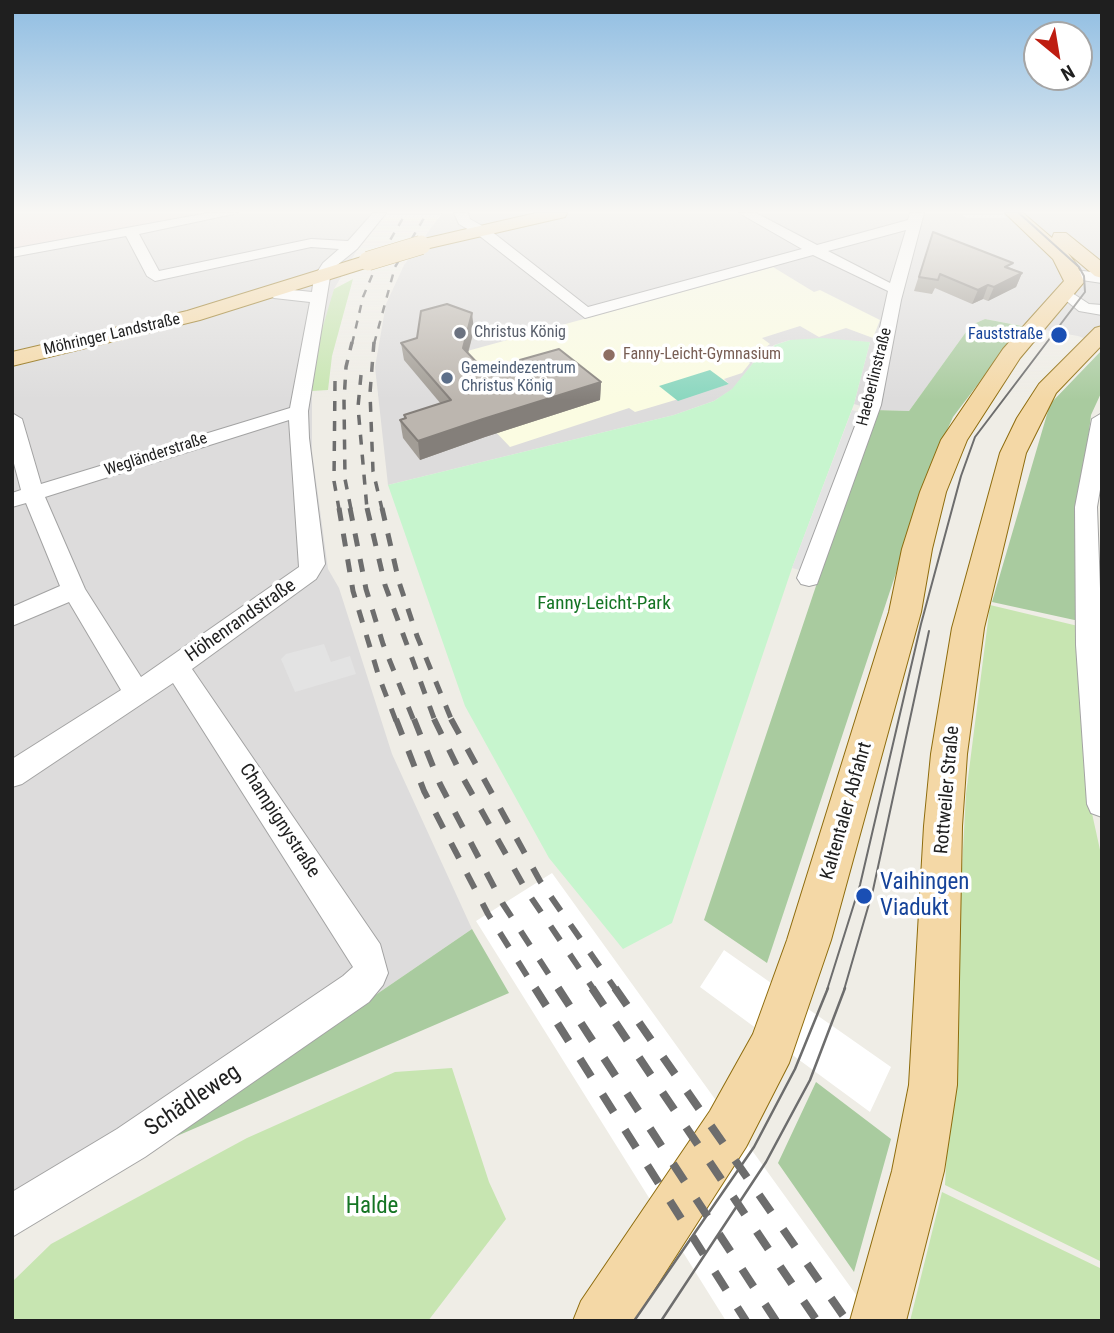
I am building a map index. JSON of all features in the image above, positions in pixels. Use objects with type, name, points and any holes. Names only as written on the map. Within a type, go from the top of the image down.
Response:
[{"type":"main road","name":"Möhringer Landstraße","points":[[12,359],[152,327],[274,293],[325,275]]},
{"type":"main road","points":[[1066,275],[1069,284]]},
{"type":"main road","name":"Kaltentaler Abfahrt","points":[[601,1321],[729,1129],[772,1046],[809,940],[897,639],[933,492],[954,440],[971,412],[1011,354],[1069,284]]},
{"type":"main road","name":"Rottweiler Straße","points":[[878,1321],[918,1171],[933,1084],[938,1016],[943,825],[949,754],[968,628],[1013,453],[1029,418],[1047,389],[1102,332]]},
{"type":"street","points":[[538,275],[585,313],[723,275]]},
{"type":"street","points":[[867,275],[896,289]]},
{"type":"street","name":"Haeberlinstraße","points":[[809,578],[872,405],[900,275]]},
{"type":"street","points":[[1087,275],[1069,284],[1085,308],[1102,310]]},
{"type":"street","name":"Höhenrandstraße","points":[[12,775],[176,668],[299,581],[313,564],[299,438],[299,411],[322,277]]},
{"type":"street","points":[[274,293],[299,294],[318,300]]},
{"type":"street","name":"Wegländerstraße","points":[[23,497],[299,411]]},
{"type":"street","points":[[12,419],[23,497],[74,590],[137,693]]},
{"type":"street","points":[[1102,419],[1094,509],[1089,645],[1102,804]]},
{"type":"street","points":[[12,617],[74,590]]},
{"type":"street","name":"Champignystraße","points":[[176,668],[191,685],[368,956],[371,967],[368,978]]},
{"type":"street","name":"Schädleweg","points":[[12,1216],[131,1143],[368,978]]},
{"type":"shaded area","points":[[12,275],[342,275],[334,289],[312,391],[312,451],[328,569],[339,588],[392,754],[472,929],[156,1145],[12,1196]]},
{"type":"shaded area","points":[[399,275],[1102,275],[1102,345],[1078,336],[985,319],[971,325],[909,411],[875,410],[854,404],[870,342],[790,340],[774,345],[754,362],[733,389],[714,401],[674,415],[388,485],[375,367],[386,304]]},
{"type":"shaded area","name":"Fanny-Leicht-Gymnasium","points":[[743,275],[786,275],[814,292],[820,290],[880,320],[873,338],[846,328],[819,337],[800,326],[762,338],[770,344],[750,359],[745,358],[750,363],[742,373],[724,379],[729,384],[635,412],[629,408],[510,447],[457,391],[460,353]]},
{"type":"shaded area","points":[[852,410],[864,414],[807,572],[792,568]]},
{"type":"shaded area","points":[[324,644],[331,662],[350,656],[356,674],[295,692],[281,659],[286,654]]},
{"type":"green space","points":[[353,279],[332,356],[328,390],[312,391],[321,333],[334,289]]},
{"type":"green space","points":[[985,319],[1022,326],[953,417],[933,461],[767,963],[704,920],[875,410],[909,411],[971,325]]},
{"type":"green space","name":"Fanny-Leicht-Park","points":[[822,338],[870,342],[854,404],[792,568],[672,923],[623,949],[549,858],[465,706],[388,485],[674,415],[714,401],[732,389],[754,362],[775,345],[790,340]]},
{"type":"green space","points":[[1102,350],[1102,391],[1091,415],[1077,533],[1079,621],[992,602],[1050,404]]},
{"type":"green space","points":[[710,370],[729,384],[678,401],[659,386]]},
{"type":"green space","points":[[990,605],[1078,626],[1086,786],[1102,859],[1102,1262],[945,1185],[966,794]]},
{"type":"green space","points":[[472,929],[509,993],[156,1145]]},
{"type":"green space","name":"Halde","points":[[452,1068],[489,1182],[506,1219],[428,1321],[12,1321],[12,1282],[51,1244],[247,1138],[395,1072]]},
{"type":"green space","points":[[816,1082],[891,1139],[854,1272],[778,1163]]},
{"type":"green space","points":[[942,1192],[1102,1269],[1102,1321],[910,1321]]},
{"type":"pier","points":[[552,873],[875,1321],[726,1321],[476,921]]},
{"type":"pier","points":[[724,950],[891,1067],[870,1112],[700,987]]},
{"type":"building","points":[[920,275],[940,275],[938,280]]},
{"type":"building","points":[[943,275],[1018,275],[994,287],[988,285],[978,290]]},
{"type":"building","points":[[447,304],[472,313],[463,348],[484,370],[559,349],[601,382],[418,441],[400,420],[406,418],[404,415],[451,400],[401,343],[417,338],[421,311]]},
{"type":"tram line","points":[[827,990],[860,885],[921,624],[961,476],[975,437],[1085,292],[1084,275]]},
{"type":"tram line","points":[[844,990],[873,890],[929,631]]},
{"type":"tram line","points":[[634,1321],[754,1147],[795,1069],[828,988]]},
{"type":"tram line","points":[[661,1321],[766,1162],[810,1080],[845,988]]},
{"type":"railway","points":[[352,344],[363,297],[372,275]]},
{"type":"railway","points":[[374,344],[393,275]]},
{"type":"railway","points":[[351,509],[345,479],[344,401],[346,367],[352,342]]},
{"type":"railway","points":[[374,342],[370,393],[373,471],[382,509]]},
{"type":"railway","points":[[361,375],[358,407],[367,509]]},
{"type":"railway","points":[[335,381],[334,481],[339,509]]},
{"type":"railway","points":[[339,508],[353,591],[379,677],[396,721]]},
{"type":"railway","points":[[350,508],[366,589],[383,644],[414,721]]},
{"type":"railway","points":[[367,508],[385,585],[435,721]]},
{"type":"railway","points":[[382,508],[399,582],[417,636],[452,720]]},
{"type":"railway","points":[[396,719],[424,791],[488,914],[536,990]]},
{"type":"railway","points":[[414,719],[440,784],[503,904],[559,990]]},
{"type":"railway","points":[[434,719],[462,776],[526,890],[594,990]]},
{"type":"railway","points":[[452,720],[540,881],[616,990]]},
{"type":"railway","points":[[535,988],[746,1321]]},
{"type":"railway","points":[[558,988],[776,1321]]},
{"type":"railway","points":[[592,988],[817,1321]]},
{"type":"railway","points":[[615,988],[847,1321]]},
{"type":"place","name":"Christus König","points":[[460,333]]},
{"type":"place","name":"Fauststraße","points":[[1059,335]]},
{"type":"place","name":"Fanny-Leicht-Gymnasium","points":[[609,355]]},
{"type":"place","name":"Gemeindezentrum Christus König","points":[[447,378]]},
{"type":"place","name":"Vaihingen Viadukt","points":[[864,896]]}]
